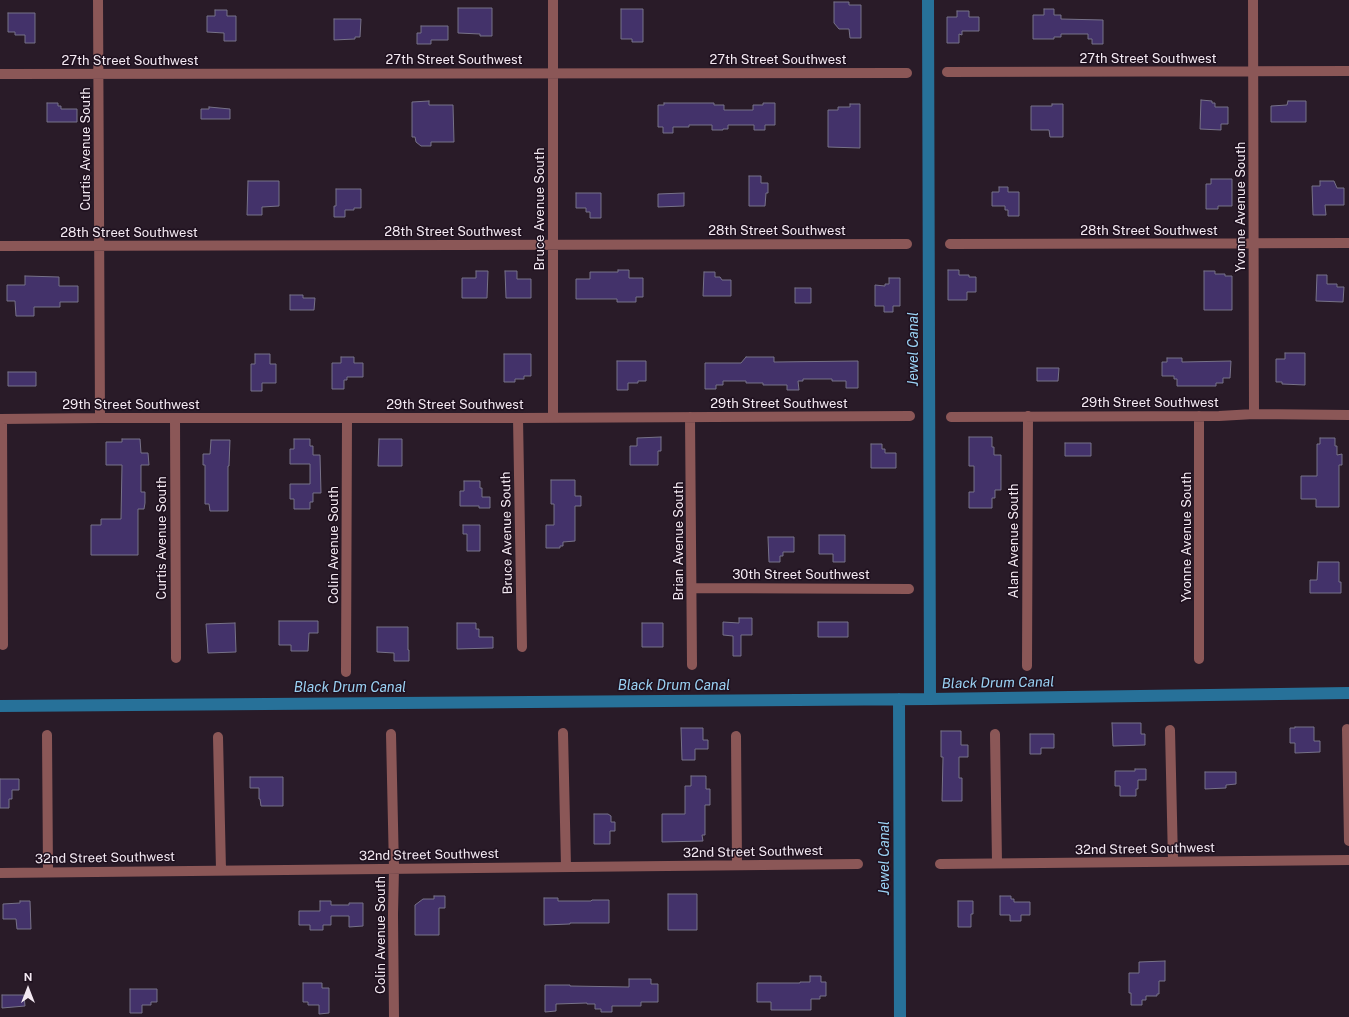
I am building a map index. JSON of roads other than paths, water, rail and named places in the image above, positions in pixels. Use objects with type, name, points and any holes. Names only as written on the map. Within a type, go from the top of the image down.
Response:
[{"type":"street","name":"Curtis Avenue South","points":[[98,0],[100,418]]},
{"type":"street","name":"Bruce Avenue South","points":[[553,0],[553,418]]},
{"type":"street","name":"Yvonne Avenue South","points":[[1253,0],[1254,414]]},
{"type":"street","name":"27th Street Southwest","points":[[948,72],[1349,71]]},
{"type":"street","name":"27th Street Southwest","points":[[0,74],[907,73]]},
{"type":"street","name":"28th Street Southwest","points":[[950,244],[1349,243]]},
{"type":"street","name":"28th Street Southwest","points":[[0,246],[907,244]]},
{"type":"street","name":"29th Street Southwest","points":[[951,417],[1199,416],[1254,414],[1349,415]]},
{"type":"street","name":"29th Street Southwest","points":[[1,419],[910,416]]},
{"type":"street","name":"Alan Avenue South","points":[[1027,666],[1028,416]]},
{"type":"street","name":"Yvonne Avenue South","points":[[1199,416],[1199,659]]},
{"type":"street","name":"Brian Avenue South","points":[[690,417],[692,665]]},
{"type":"street","name":"Curtis Avenue South","points":[[175,418],[176,658]]},
{"type":"street","name":"Colin Avenue South","points":[[346,672],[347,418]]},
{"type":"street","name":"Bruce Avenue South","points":[[518,418],[522,648]]},
{"type":"street","points":[[1,419],[3,645]]},
{"type":"street","name":"30th Street Southwest","points":[[692,588],[909,589]]},
{"type":"street","points":[[1347,729],[1349,842]]},
{"type":"street","points":[[1170,730],[1173,861]]},
{"type":"street","points":[[563,733],[566,867]]},
{"type":"street","name":"Colin Avenue South","points":[[391,734],[394,868],[394,1017]]},
{"type":"street","points":[[995,734],[997,863]]},
{"type":"street","points":[[47,735],[48,872]]},
{"type":"street","points":[[736,736],[737,865]]},
{"type":"street","points":[[218,737],[221,870]]},
{"type":"street","name":"32nd Street Southwest","points":[[940,864],[1349,860]]},
{"type":"street","name":"32nd Street Southwest","points":[[0,873],[858,864]]},
{"type":"waterway","name":"Jewel Canal","points":[[928,0],[930,699]]},
{"type":"waterway","name":"Black Drum Canal","points":[[0,706],[930,699],[1349,693]]},
{"type":"waterway","name":"Jewel Canal","points":[[899,699],[900,1017]]}]
